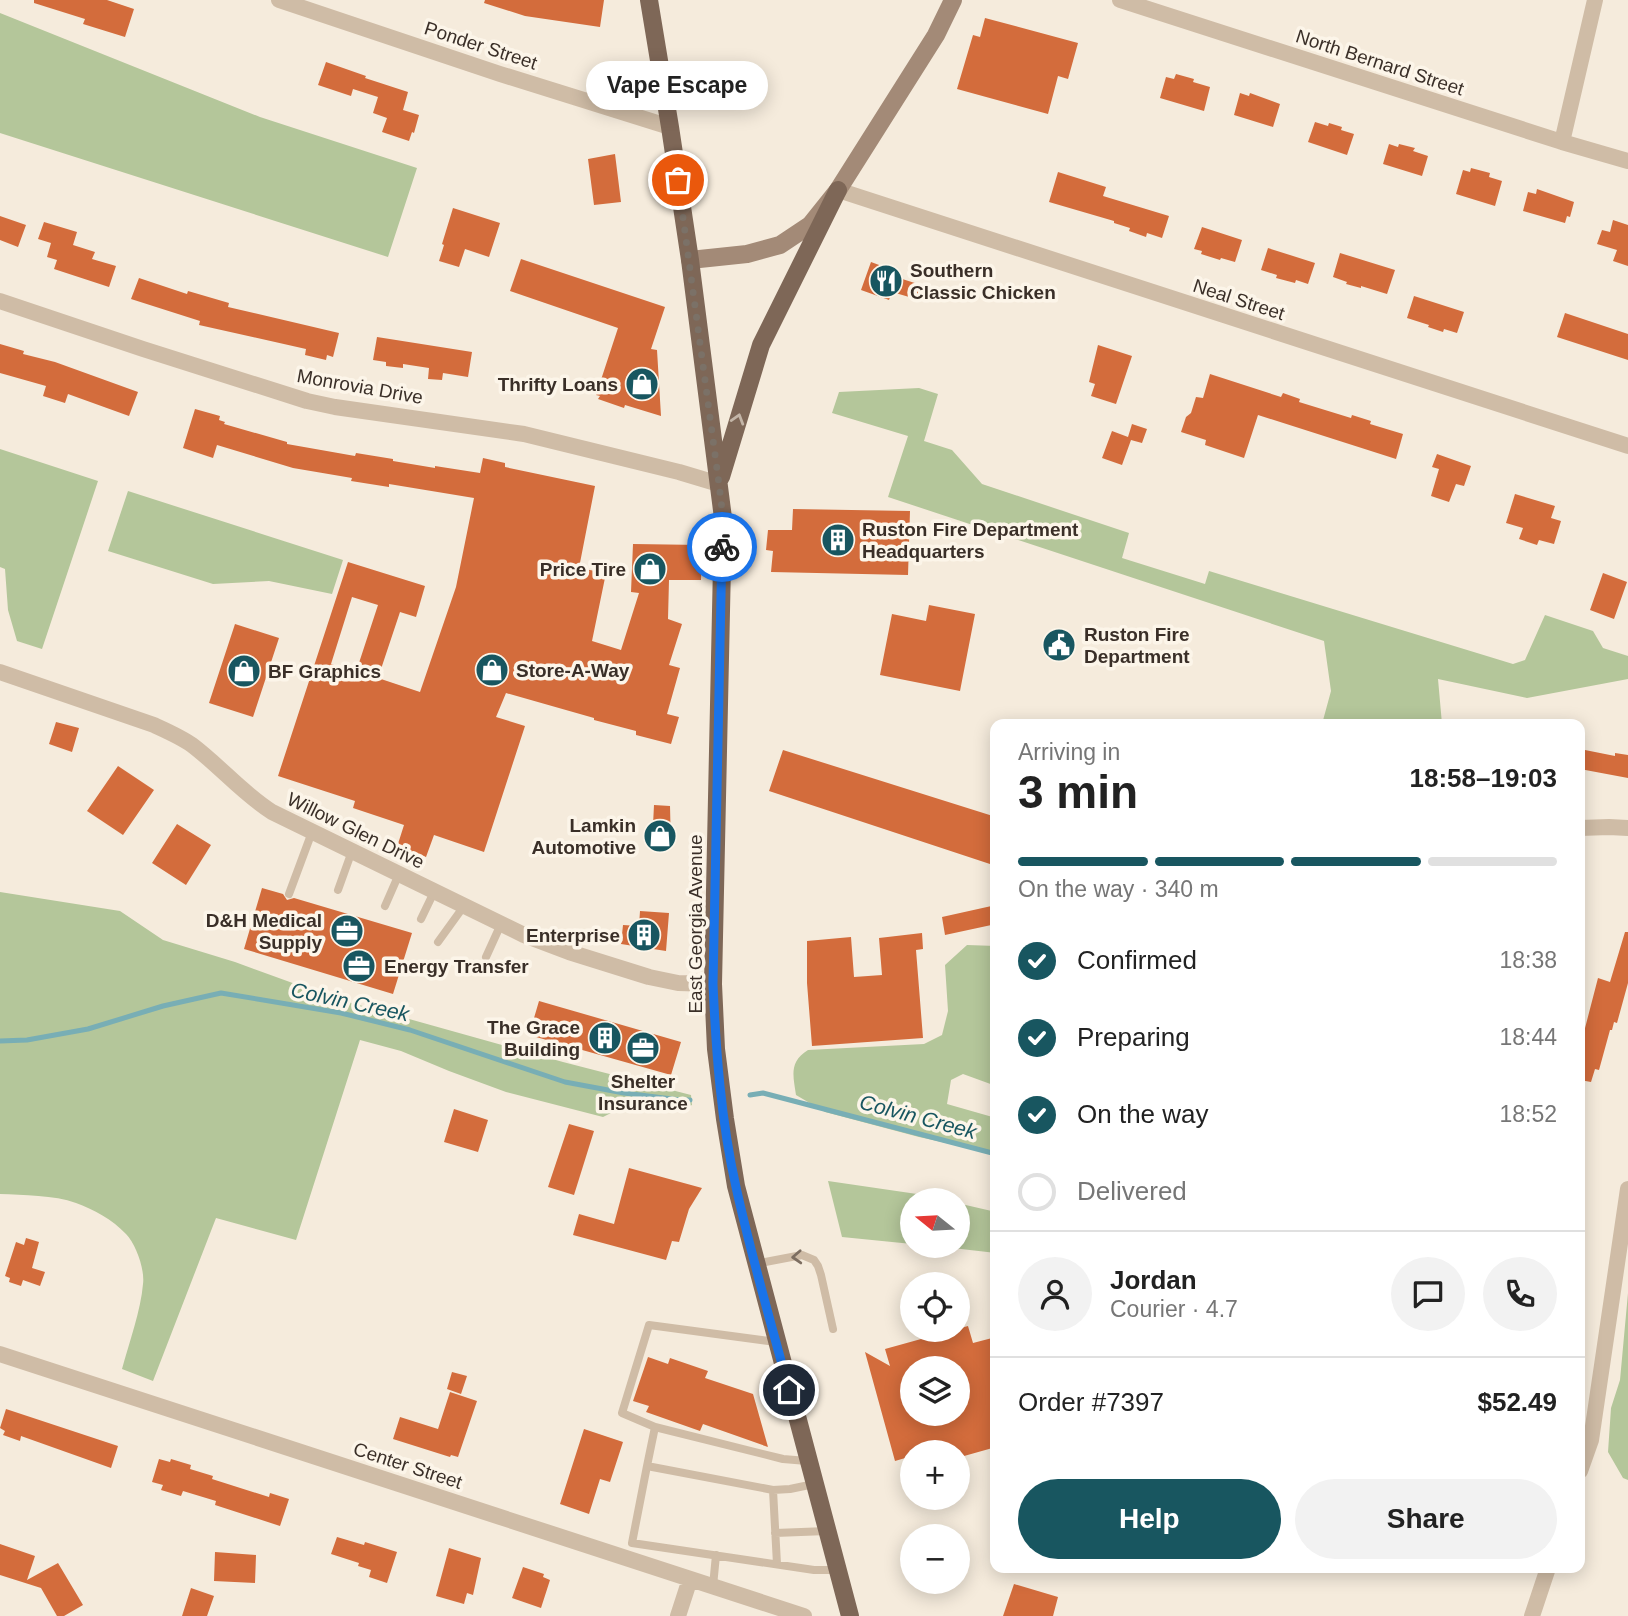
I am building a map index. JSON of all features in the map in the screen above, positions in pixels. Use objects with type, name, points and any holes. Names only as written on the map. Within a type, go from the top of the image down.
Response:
[{"type":"main road","name":"East Georgia Avenue","points":[[649,0],[690,260],[723,518],[713,984],[716,1049],[736,1186],[850,1616]]},
{"type":"main road","points":[[719,484],[761,345],[838,190],[936,35],[953,0]]},
{"type":"main road","points":[[690,260],[747,254],[780,245],[810,225],[838,190]]},
{"type":"street","name":"Ponder Street","points":[[279,0],[670,127]]},
{"type":"street","name":"North Bernard Street","points":[[1120,0],[1628,161]]},
{"type":"street","points":[[1562,142],[1595,0]]},
{"type":"street","name":"Neal Street","points":[[838,190],[1628,446]]},
{"type":"street","name":"Monrovia Drive","points":[[0,301],[307,401],[524,434],[719,484]]},
{"type":"street","name":"Willow Glen Drive","points":[[0,672],[171,732],[197,749],[256,802],[272,812],[501,924],[569,952],[639,974],[678,983],[713,984]]},
{"type":"street","points":[[1585,828],[1628,828]]},
{"type":"street","points":[[1585,1457],[1591,1440],[1628,1189]]},
{"type":"street","name":"Center Street","points":[[0,1354],[804,1616]]},
{"type":"street","points":[[1532,1616],[1546,1573]]},
{"type":"street","points":[[678,1616],[690,1579]]},
{"type":"lane","points":[[289,894],[312,832]]},
{"type":"lane","points":[[338,890],[352,851]]},
{"type":"lane","points":[[385,906],[399,874]]},
{"type":"lane","points":[[421,919],[435,892]]},
{"type":"lane","points":[[439,942],[464,906]]},
{"type":"lane","points":[[486,957],[501,924]]},
{"type":"lane","points":[[755,1264],[797,1256],[814,1260],[821,1275],[834,1329]]},
{"type":"lane","points":[[776,1342],[649,1325],[622,1413],[655,1427],[783,1459],[808,1461]]},
{"type":"lane","points":[[655,1427],[632,1543],[814,1570],[837,1570]]},
{"type":"lane","points":[[647,1466],[773,1490],[814,1484]]},
{"type":"lane","points":[[773,1490],[777,1564]]},
{"type":"lane","points":[[775,1533],[827,1531]]},
{"type":"lane","points":[[713,1586],[716,1555]]},
{"type":"green space","points":[[0,13],[260,117],[417,168],[388,257],[0,133]]},
{"type":"green space","points":[[919,388],[938,394],[924,441],[952,450],[982,484],[1129,533],[1122,558],[1205,584],[1209,571],[1513,664],[1525,660],[1545,615],[1593,631],[1603,648],[1628,656],[1628,679],[1527,698],[1438,679],[1442,719],[1323,719],[1331,691],[1324,641],[888,497],[908,436],[832,413],[839,392]]},
{"type":"green space","points":[[0,449],[98,481],[42,649],[17,641],[8,610],[5,569],[0,567]]},
{"type":"green space","points":[[128,491],[343,560],[332,594],[269,581],[213,584],[108,551]]},
{"type":"green space","points":[[0,892],[120,911],[163,940],[235,962],[334,998],[691,1095],[692,1105],[681,1110],[627,1105],[603,1117],[506,1092],[401,1051],[360,1040],[296,1240],[216,1218],[153,1381],[122,1369],[143,1284],[141,1265],[130,1238],[109,1220],[76,1203],[48,1197],[0,1194]]},
{"type":"green space","points":[[967,945],[990,946],[990,1084],[963,1074],[951,1080],[947,1104],[990,1116],[990,1153],[825,1112],[796,1095],[793,1075],[795,1064],[808,1050],[924,1044],[942,1035],[948,1011],[945,965]]},
{"type":"green space","points":[[828,1181],[900,1192],[900,1243],[842,1237]]},
{"type":"green space","points":[[970,1206],[990,1211],[990,1252],[970,1250]]},
{"type":"green space","points":[[1628,1293],[1628,1480],[1623,1478],[1608,1452],[1611,1408],[1620,1380]]},
{"type":"building","points":[[34,0],[107,0],[134,9],[125,37],[83,24],[85,19],[34,3]]},
{"type":"building","points":[[485,0],[604,0],[600,27],[525,16],[484,3]]},
{"type":"building","points":[[985,18],[1078,43],[1068,79],[1058,76],[1048,114],[957,89],[973,35],[980,37]]},
{"type":"building","points":[[326,62],[408,92],[403,110],[419,115],[409,141],[382,132],[387,118],[373,113],[378,97],[353,89],[351,96],[318,85]]},
{"type":"building","points":[[1176,74],[1210,87],[1204,111],[1160,98],[1166,77],[1174,79]]},
{"type":"building","points":[[1240,93],[1249,96],[1250,93],[1280,104],[1273,127],[1234,115]]},
{"type":"building","points":[[1315,122],[1342,127],[1341,130],[1354,134],[1347,155],[1308,142]]},
{"type":"building","points":[[1389,144],[1415,148],[1413,151],[1428,156],[1422,176],[1383,164]]},
{"type":"building","points":[[615,154],[621,202],[594,205],[588,159]]},
{"type":"building","points":[[1471,168],[1490,173],[1489,177],[1502,181],[1495,206],[1456,194],[1463,170],[1470,172]]},
{"type":"building","points":[[1058,172],[1106,187],[1103,196],[1169,216],[1162,238],[1147,233],[1146,237],[1129,231],[1130,228],[1114,221],[1049,202]]},
{"type":"building","points":[[1537,189],[1574,202],[1570,217],[1567,216],[1565,223],[1523,211],[1528,192],[1536,194]]},
{"type":"building","points":[[453,208],[500,223],[489,257],[465,249],[459,267],[439,261]]},
{"type":"building","points":[[0,216],[26,225],[18,247],[0,240]]},
{"type":"building","points":[[1613,220],[1628,225],[1628,266],[1613,261],[1617,250],[1597,244],[1602,230],[1610,232]]},
{"type":"building","points":[[44,222],[77,232],[73,245],[95,252],[92,259],[116,266],[109,287],[54,269],[57,260],[47,257],[51,243],[38,239]]},
{"type":"building","points":[[1202,227],[1242,240],[1235,262],[1201,254],[1202,251],[1194,249]]},
{"type":"building","points":[[1268,248],[1315,263],[1308,284],[1276,278],[1277,275],[1261,270]]},
{"type":"building","points":[[1340,253],[1395,270],[1387,294],[1346,284],[1347,282],[1333,277]]},
{"type":"building","points":[[521,259],[665,307],[651,349],[657,350],[661,416],[598,399],[600,396],[596,395],[618,328],[510,291]]},
{"type":"building","name":"Southern Classic Chicken","points":[[871,262],[898,272],[896,277],[921,285],[916,299],[892,292],[889,300],[861,290]]},
{"type":"building","points":[[139,278],[187,294],[188,291],[229,303],[228,307],[339,333],[333,357],[327,355],[326,360],[305,355],[306,349],[199,325],[200,321],[131,299]]},
{"type":"building","points":[[1414,296],[1464,312],[1457,333],[1444,329],[1443,332],[1407,318]]},
{"type":"building","points":[[1565,313],[1628,334],[1628,360],[1557,337]]},
{"type":"building","points":[[377,337],[472,352],[468,377],[443,373],[442,380],[428,379],[429,368],[403,364],[403,368],[386,366],[386,362],[373,360]]},
{"type":"building","points":[[0,344],[138,392],[129,416],[68,394],[65,403],[43,396],[46,386],[0,373]]},
{"type":"building","points":[[1098,345],[1132,356],[1116,404],[1091,396],[1095,384],[1089,382]]},
{"type":"building","points":[[1210,374],[1281,397],[1283,393],[1300,399],[1299,402],[1351,418],[1352,415],[1371,421],[1370,424],[1403,434],[1396,459],[1258,415],[1244,458],[1205,445],[1206,440],[1181,432],[1196,397],[1203,398]]},
{"type":"building","points":[[195,409],[220,416],[219,420],[225,422],[224,424],[287,444],[480,473],[483,458],[505,463],[505,467],[595,486],[579,568],[606,573],[592,641],[621,650],[639,593],[631,592],[633,544],[702,545],[701,580],[669,580],[668,619],[682,624],[669,665],[680,668],[667,714],[679,717],[671,744],[636,735],[636,731],[594,718],[506,693],[496,717],[525,726],[484,852],[434,835],[426,857],[397,847],[404,825],[353,808],[355,801],[278,776],[348,562],[425,586],[416,617],[400,612],[378,678],[420,692],[456,587],[474,498],[389,484],[389,487],[351,481],[352,478],[293,468],[217,445],[213,458],[183,448]],"holes":[[[352,597],[378,605],[356,672],[331,664]]]},
{"type":"building","points":[[1132,424],[1147,429],[1142,443],[1131,440],[1122,465],[1102,458],[1112,431],[1128,437]]},
{"type":"building","points":[[1437,454],[1471,466],[1464,486],[1456,484],[1449,502],[1431,496],[1439,469],[1432,467]]},
{"type":"building","points":[[1515,494],[1555,506],[1551,518],[1561,521],[1554,544],[1539,540],[1537,545],[1519,539],[1523,528],[1506,523]]},
{"type":"building","name":"Ruston Fire Department Headquarters","points":[[793,509],[910,511],[908,575],[771,572],[773,551],[766,550],[768,530],[792,530]]},
{"type":"building","points":[[1603,573],[1627,582],[1614,619],[1590,610]]},
{"type":"building","points":[[929,605],[975,614],[960,691],[880,675],[892,614],[926,621]]},
{"type":"building","name":"BF Graphics","points":[[235,624],[279,638],[253,717],[209,703]]},
{"type":"building","points":[[56,722],[79,728],[72,752],[49,744]]},
{"type":"building","points":[[783,750],[990,815],[990,864],[769,791]]},
{"type":"building","points":[[1585,750],[1615,756],[1615,753],[1628,755],[1628,778],[1585,770]]},
{"type":"building","points":[[118,766],[154,790],[123,835],[87,811]]},
{"type":"building","name":"Lamkin Automotive","points":[[654,805],[670,806],[671,847],[649,846]]},
{"type":"building","points":[[177,824],[211,845],[186,885],[152,863]]},
{"type":"building","points":[[262,888],[283,894],[287,900],[294,898],[412,933],[393,994],[244,949]]},
{"type":"building","points":[[990,906],[990,925],[945,935],[942,917]]},
{"type":"building","name":"Enterprise","points":[[640,911],[669,913],[666,951],[621,944],[623,925],[639,926]]},
{"type":"building","points":[[1625,932],[1628,932],[1628,983],[1617,1023],[1614,1022],[1610,1030],[1599,1070],[1595,1069],[1591,1082],[1585,1081],[1585,1028],[1598,978],[1610,982]]},
{"type":"building","points":[[922,933],[923,949],[916,950],[923,1038],[812,1046],[807,941],[851,937],[854,977],[882,975],[879,938]]},
{"type":"building","name":"The Grace Building","points":[[539,1001],[681,1042],[671,1075],[529,1035]]},
{"type":"building","points":[[454,1109],[488,1120],[478,1152],[444,1142]]},
{"type":"building","points":[[569,1124],[594,1131],[574,1195],[548,1187]]},
{"type":"building","points":[[629,1168],[702,1188],[689,1209],[679,1242],[672,1241],[666,1260],[573,1235],[579,1214],[614,1224]]},
{"type":"building","points":[[26,1238],[39,1242],[32,1268],[45,1272],[40,1286],[23,1280],[21,1286],[9,1282],[10,1278],[5,1276],[16,1242],[24,1245]]},
{"type":"building","points":[[970,1333],[973,1343],[990,1339],[990,1449],[970,1454],[970,1440],[900,1440],[900,1460],[895,1461],[865,1352],[890,1366],[885,1349],[910,1342],[970,1342]]},
{"type":"building","points":[[648,1357],[668,1364],[670,1358],[708,1371],[705,1378],[753,1394],[768,1447],[703,1424],[700,1431],[646,1412],[649,1406],[633,1401]]},
{"type":"building","points":[[452,1372],[467,1376],[461,1394],[447,1389]]},
{"type":"building","points":[[450,1392],[477,1401],[458,1457],[450,1457],[393,1439],[400,1417],[438,1429]]},
{"type":"building","points":[[6,1409],[118,1446],[111,1468],[21,1436],[20,1441],[3,1435],[5,1431],[0,1428]]},
{"type":"building","points":[[584,1429],[623,1442],[610,1482],[600,1479],[589,1514],[560,1504]]},
{"type":"building","points":[[159,1459],[170,1462],[171,1459],[191,1465],[190,1469],[213,1476],[212,1479],[269,1497],[270,1493],[289,1499],[280,1526],[215,1505],[216,1501],[183,1491],[181,1496],[161,1490],[163,1485],[152,1482]]},
{"type":"building","points":[[337,1537],[397,1552],[387,1583],[369,1577],[371,1570],[358,1566],[359,1563],[331,1554]]},
{"type":"building","points":[[0,1544],[35,1556],[27,1580],[58,1563],[83,1605],[64,1616],[57,1616],[41,1588],[0,1575]]},
{"type":"building","points":[[449,1548],[481,1558],[473,1595],[467,1593],[464,1604],[436,1596]]},
{"type":"building","points":[[215,1552],[256,1555],[255,1583],[214,1581]]},
{"type":"building","points":[[523,1567],[544,1574],[543,1577],[550,1580],[541,1608],[512,1598]]},
{"type":"building","points":[[1014,1584],[1058,1597],[1053,1616],[1003,1616]]},
{"type":"building","points":[[191,1588],[214,1596],[207,1616],[182,1616]]},
{"type":"waterway","name":"Colvin Creek","points":[[0,1041],[27,1040],[88,1029],[163,1006],[221,993],[341,1013],[410,1030],[565,1082],[624,1093],[690,1100]]},
{"type":"waterway","name":"Colvin Creek","points":[[750,1095],[763,1093],[990,1152]]},
{"type":"way so far","points":[[678,180],[719,484],[723,518],[722,547]]},
{"type":"place","name":"Vape Escape","points":[[678,180]]},
{"type":"place","name":"Southern Classic Chicken","points":[[886,281]]},
{"type":"place","name":"Thrifty Loans","points":[[642,384]]},
{"type":"place","name":"Ruston Fire Department Headquarters","points":[[838,540]]},
{"type":"place","name":"Price Tire","points":[[650,569]]},
{"type":"place","name":"Ruston Fire Department","points":[[1059,645]]},
{"type":"place","name":"Store-A-Way","points":[[492,670]]},
{"type":"place","name":"BF Graphics","points":[[244,671]]},
{"type":"place","name":"Lamkin Automotive","points":[[660,836]]},
{"type":"place","name":"D&H Medical Supply","points":[[347,931]]},
{"type":"place","name":"Enterprise","points":[[644,935]]},
{"type":"place","name":"Energy Transfer","points":[[359,966]]},
{"type":"place","name":"The Grace Building","points":[[605,1038]]},
{"type":"place","name":"Shelter Insurance","points":[[643,1048]]},
{"type":"route","points":[[722,547],[713,984],[716,1049],[736,1186],[789,1390]]}]
